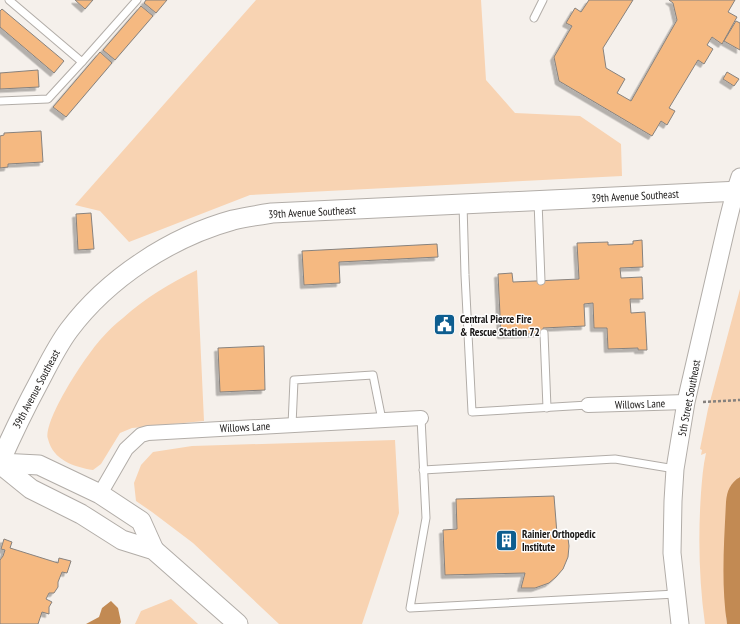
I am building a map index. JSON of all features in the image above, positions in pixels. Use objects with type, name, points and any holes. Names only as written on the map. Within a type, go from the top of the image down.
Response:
[{"type":"main road","name":"39th Avenue Southeast","points":[[0,463],[47,365],[68,330],[93,302],[124,274],[166,247],[198,232],[234,220],[272,213],[538,201],[738,187]]},
{"type":"main road","points":[[0,463],[39,465],[100,494],[141,521],[154,550]]},
{"type":"main road","points":[[0,463],[31,489],[81,514],[122,540],[154,550],[238,624]]},
{"type":"street","name":"5th Street Southeast","points":[[680,624],[672,553],[673,501],[676,469],[686,402],[738,187]]},
{"type":"street","name":"Willows Lane","points":[[588,405],[686,402]]},
{"type":"street","name":"Willows Lane","points":[[100,494],[126,449],[141,435],[148,433],[421,418]]},
{"type":"lane","points":[[9,0],[82,62]]},
{"type":"lane","points":[[0,101],[48,99],[137,0]]},
{"type":"lane","points":[[534,18],[543,0]]},
{"type":"lane","points":[[538,201],[541,280]]},
{"type":"lane","points":[[464,204],[464,275],[472,412],[588,405]]},
{"type":"lane","points":[[544,333],[548,408]]},
{"type":"lane","points":[[292,425],[294,380],[373,374],[382,420]]},
{"type":"lane","points":[[421,418],[426,518],[410,608],[676,594]]},
{"type":"lane","points":[[423,470],[615,459],[676,469]]},
{"type":"path","points":[[686,402],[740,400]]},
{"type":"shaded area","points":[[256,0],[481,0],[486,80],[515,113],[580,116],[621,144],[622,176],[250,195],[129,242],[100,211],[75,205]]},
{"type":"shaded area","points":[[197,270],[204,421],[132,428],[120,433],[101,464],[93,470],[79,467],[59,457],[54,452],[48,439],[48,430],[52,417],[67,388],[94,347],[112,328],[149,297]]},
{"type":"shaded area","points":[[740,289],[740,477],[738,478],[726,618],[727,624],[705,624],[701,591],[699,542],[701,493],[706,453],[701,455],[702,450],[700,449],[708,409]]},
{"type":"shaded area","points":[[395,440],[399,513],[362,624],[279,624],[193,543],[136,501],[134,483],[141,465],[153,452],[192,446]]},
{"type":"shaded area","points":[[740,477],[740,624],[727,624],[724,594],[726,502],[727,494],[730,488]]},
{"type":"shaded area","points":[[171,599],[198,624],[135,624],[141,611]]},
{"type":"shaded area","points":[[111,601],[118,608],[121,622],[120,624],[86,624],[99,617],[102,608]]},
{"type":"building","points":[[75,0],[93,0],[85,9]]},
{"type":"building","points":[[146,0],[167,0],[156,13],[144,3]]},
{"type":"building","points":[[589,0],[633,0],[603,48],[606,68],[625,79],[617,93],[631,101],[677,20],[673,3],[669,0],[735,0],[728,12],[737,17],[722,44],[712,37],[707,45],[713,49],[704,64],[698,60],[669,108],[675,111],[667,125],[661,121],[652,136],[559,81],[554,57],[572,26],[566,23],[575,8],[581,12]]},
{"type":"building","points":[[141,6],[153,16],[115,60],[103,50]]},
{"type":"building","points":[[2,9],[64,61],[54,73],[0,27],[0,11]]},
{"type":"building","points":[[736,21],[740,23],[740,50],[724,41]]},
{"type":"building","points":[[100,52],[112,63],[66,117],[53,107]]},
{"type":"building","points":[[38,70],[39,87],[0,89],[0,73]]},
{"type":"building","points":[[727,72],[739,79],[734,86],[723,79]]},
{"type":"building","points":[[41,131],[43,162],[8,164],[8,167],[0,168],[0,136],[4,135],[4,133]]},
{"type":"building","points":[[91,213],[94,249],[78,250],[76,214]]},
{"type":"building","points":[[642,240],[643,267],[620,268],[621,278],[642,277],[643,299],[630,299],[631,313],[645,312],[647,350],[638,350],[638,348],[608,349],[607,328],[594,328],[593,303],[584,304],[585,326],[543,328],[544,333],[501,335],[498,274],[512,273],[513,282],[579,279],[577,243],[608,242],[608,245],[633,244],[633,241]]},
{"type":"building","points":[[437,244],[438,257],[339,262],[340,283],[304,285],[302,251]]},
{"type":"building","points":[[264,346],[265,390],[220,392],[218,348]]},
{"type":"building","name":"Rainier Orthopedic Institute","points":[[554,496],[557,534],[567,530],[569,546],[568,557],[563,569],[549,583],[535,588],[521,588],[525,573],[445,575],[443,530],[457,529],[456,499]]},
{"type":"building","points":[[4,539],[12,542],[10,548],[58,563],[59,558],[71,561],[67,573],[62,572],[58,582],[58,587],[54,593],[49,593],[46,599],[52,602],[49,607],[49,614],[42,612],[38,624],[0,624],[0,560],[5,550],[1,549]]},
{"type":"place","name":"Central Pierce Fire & Rescue Station 72","points":[[444,325]]},
{"type":"place","name":"Rainier Orthopedic Institute","points":[[506,540]]}]
